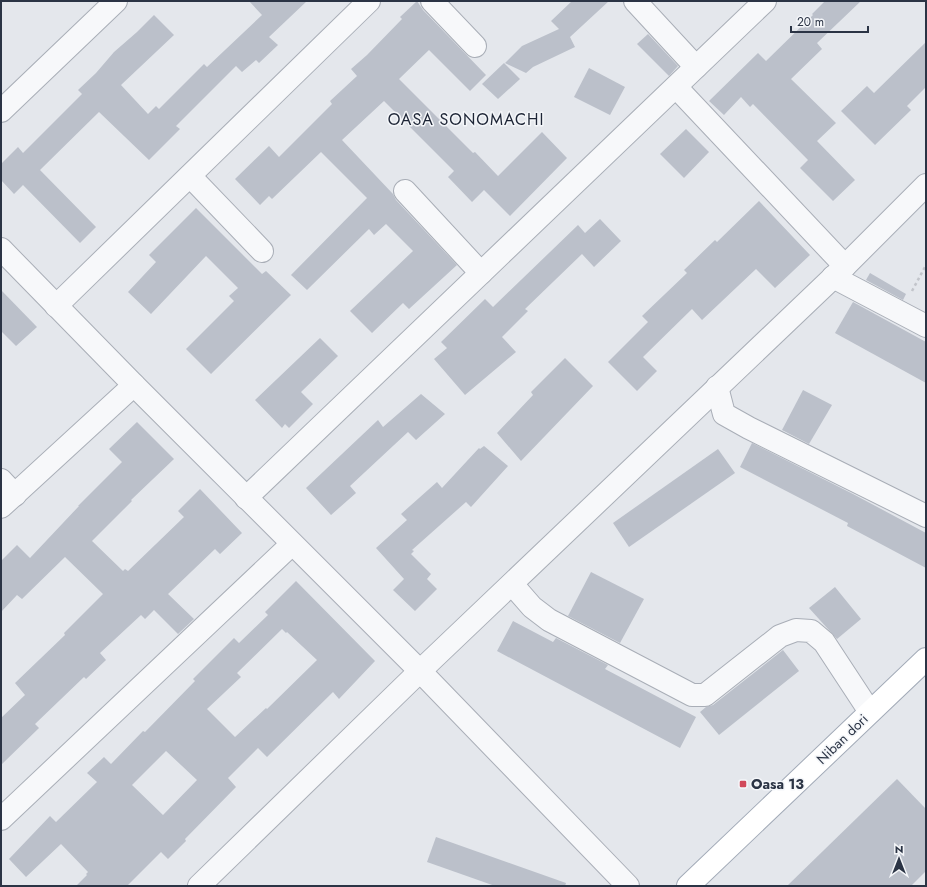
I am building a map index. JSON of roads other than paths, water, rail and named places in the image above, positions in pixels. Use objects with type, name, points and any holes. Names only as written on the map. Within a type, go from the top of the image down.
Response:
[{"type":"main road","name":"Niban dori","points":[[688,886],[926,659]]},
{"type":"street","points":[[1,111],[116,1]]},
{"type":"street","points":[[56,306],[369,1]]},
{"type":"street","points":[[432,1],[475,46]]},
{"type":"street","points":[[635,1],[696,67]]},
{"type":"street","points":[[246,498],[765,1]]},
{"type":"street","points":[[676,87],[839,272],[901,313],[926,326]]},
{"type":"street","points":[[190,176],[262,251]]},
{"type":"street","points":[[199,886],[420,672],[839,272],[926,185]]},
{"type":"street","points":[[405,191],[481,273]]},
{"type":"street","points":[[1,249],[134,385],[420,672],[628,886]]},
{"type":"street","points":[[6,494],[134,385]]},
{"type":"street","points":[[717,388],[724,414],[749,428],[926,516]]},
{"type":"street","points":[[1,819],[292,544]]},
{"type":"street","points":[[512,584],[532,607],[549,620],[692,694],[706,694],[780,636],[796,630],[811,631],[824,642],[870,712]]},
{"type":"place","name":"Oasa 13","points":[[743,784]]},
{"type":"district","name":"OASA SONOMACHI","points":[[466,119]]}]
